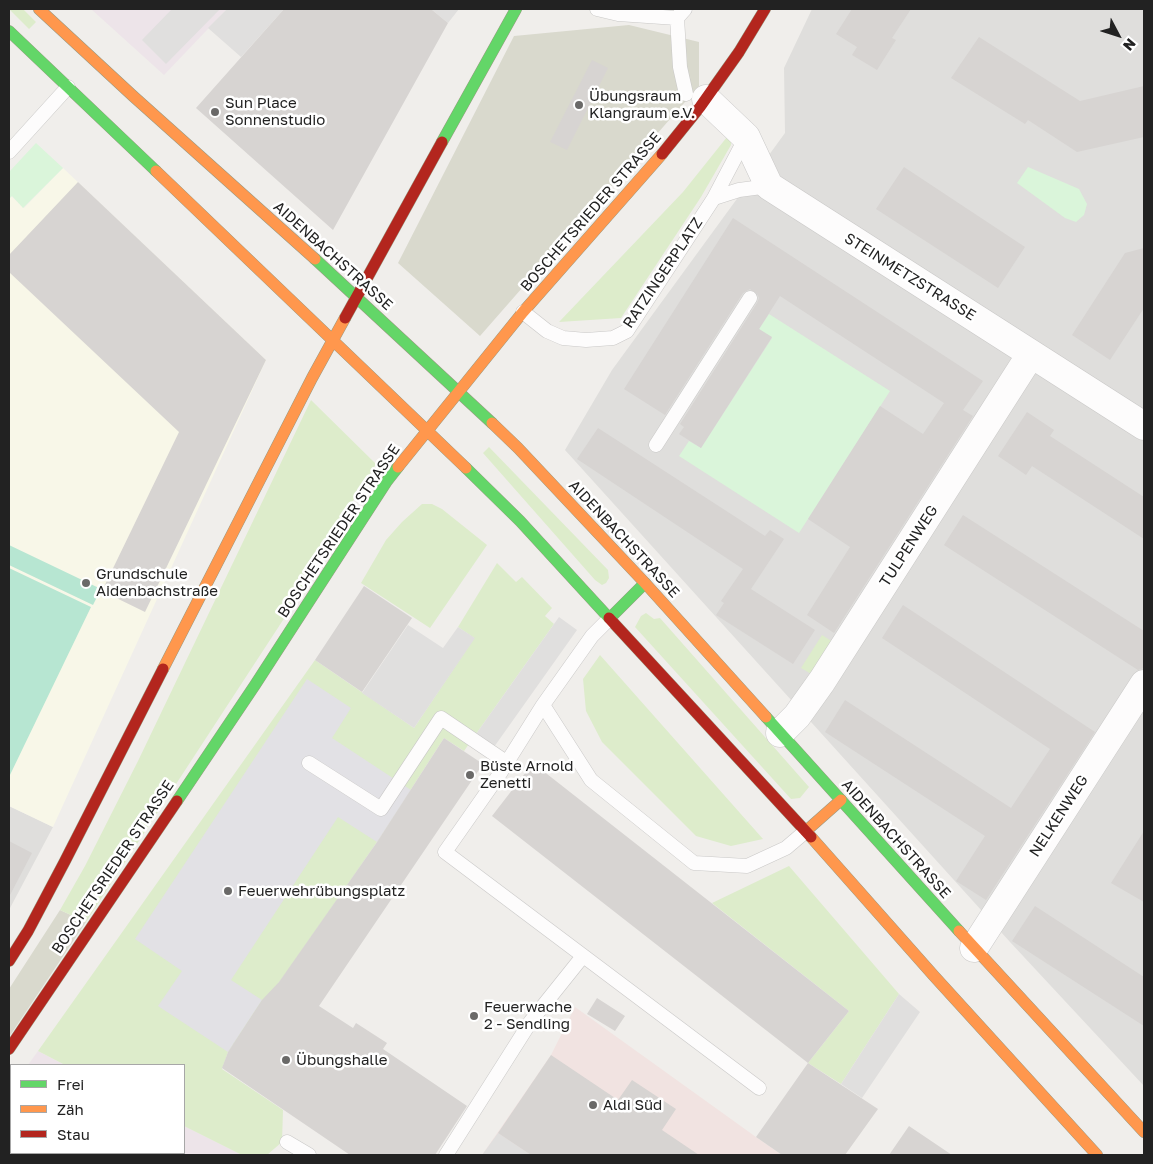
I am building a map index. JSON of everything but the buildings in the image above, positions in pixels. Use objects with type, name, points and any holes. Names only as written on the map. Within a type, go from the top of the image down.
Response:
[{"type":"main road","name":"AIDENBACHSTRASSE","points":[[39,9],[89,63],[357,296],[518,448],[645,583],[974,948],[1144,1132]]},
{"type":"main road","points":[[9,961],[28,931],[65,861],[312,378],[516,9]]},
{"type":"main road","name":"BOSCHETSRIEDER STRASSE","points":[[9,1049],[255,685],[388,482],[523,312],[658,159],[696,97],[739,52],[765,9]]},
{"type":"main road","points":[[9,31],[71,84],[520,521],[806,831],[934,976],[1097,1155]]},
{"type":"main road","points":[[610,618],[645,583]]},
{"type":"main road","points":[[806,831],[841,800]]},
{"type":"street","points":[[696,97],[746,137],[769,186]]},
{"type":"street","name":"STEINMETZSTRASSE","points":[[769,186],[1144,426]]},
{"type":"street","name":"TULPENWEG","points":[[780,733],[797,716],[822,681],[1031,354]]},
{"type":"street","name":"NELKENWEG","points":[[974,948],[1144,684]]},
{"type":"lane","points":[[597,9],[618,14],[681,14],[680,67],[696,97]]},
{"type":"lane","points":[[9,152],[71,84]]},
{"type":"lane","name":"RATZINGERPLATZ","points":[[523,312],[547,331],[563,338],[586,340],[614,338],[627,331],[714,198],[746,137]]},
{"type":"lane","points":[[714,198],[739,190],[769,186]]},
{"type":"lane","points":[[656,445],[750,298]]},
{"type":"lane","points":[[610,618],[592,636],[543,705],[445,852],[759,1088]]},
{"type":"lane","points":[[543,705],[591,780],[694,862],[747,866],[786,848],[806,831]]},
{"type":"lane","points":[[309,763],[381,808],[441,718],[506,762]]},
{"type":"lane","points":[[446,1155],[531,1021],[583,956]]},
{"type":"lane","points":[[286,1142],[309,1155]]},
{"type":"shaded area","points":[[91,9],[227,9],[164,75]]},
{"type":"shaded area","points":[[172,9],[220,9],[166,64],[142,40]]},
{"type":"shaded area","points":[[227,9],[284,9],[241,57],[208,28]]},
{"type":"shaded area","points":[[431,9],[459,9],[448,23]]},
{"type":"shaded area","points":[[812,9],[1144,9],[1144,1086],[1010,942],[565,450],[612,370],[785,133],[784,68]]},
{"type":"shaded area","points":[[629,25],[699,42],[699,86],[480,336],[398,263],[514,36]]},
{"type":"shaded area","name":"Grundschule Aidenbachstraße","points":[[63,168],[266,360],[53,827],[9,806],[9,199],[11,196],[24,208]]},
{"type":"shaded area","points":[[559,617],[577,630],[494,747],[476,734]]},
{"type":"shaded area","points":[[408,625],[443,648],[458,627],[475,638],[414,728],[362,693]]},
{"type":"shaded area","name":"Feuerwehrübungsplatz","points":[[307,679],[351,708],[332,738],[411,790],[377,842],[338,817],[231,980],[262,1000],[228,1052],[158,1006],[182,971],[135,939]]},
{"type":"shaded area","points":[[9,806],[53,827],[9,910]]},
{"type":"shaded area","points":[[60,910],[86,922],[9,1037],[9,989]]},
{"type":"shaded area","points":[[899,994],[920,1012],[862,1098],[841,1084]]},
{"type":"shaded area","points":[[575,1007],[782,1155],[482,1155],[551,1055]]},
{"type":"shaded area","points":[[38,1051],[63,1064],[29,1064]]},
{"type":"shaded area","points":[[10,1092],[10,1154],[185,1154],[185,1126],[242,1155],[9,1155]]},
{"type":"shaded area","points":[[498,1133],[531,1155],[482,1155]]},
{"type":"green space","points":[[9,9],[23,9],[36,22],[29,29]]},
{"type":"green space","points":[[731,132],[731,145],[701,197],[621,318],[559,322],[683,192]]},
{"type":"green space","points":[[36,143],[63,168],[23,208],[12,196],[9,199],[9,172]]},
{"type":"green space","points":[[1028,167],[1079,189],[1087,204],[1084,215],[1076,222],[1065,218],[1017,183]]},
{"type":"green space","points":[[769,314],[890,391],[799,533],[679,456],[689,441],[701,448],[772,338],[759,329]]},
{"type":"green space","points":[[311,400],[376,464],[319,556],[300,594],[86,922],[60,910],[85,866],[138,761]]},
{"type":"green space","points":[[489,447],[608,570],[609,578],[606,583],[602,585],[595,580],[483,453]]},
{"type":"green space","points":[[422,504],[432,504],[442,509],[487,545],[430,628],[361,583],[386,540]]},
{"type":"green space","points":[[9,545],[101,589],[93,605],[9,565]]},
{"type":"green space","points":[[497,563],[516,582],[522,577],[552,608],[545,616],[554,624],[464,751],[444,738],[377,842],[289,969],[228,1052],[222,1069],[283,1110],[282,1142],[267,1155],[242,1155],[185,1126],[185,1064],[63,1064],[38,1051],[315,660],[414,728],[474,638],[458,627]]},
{"type":"green space","points":[[9,568],[91,607],[9,777]]},
{"type":"green space","points":[[646,613],[654,619],[660,618],[809,787],[800,798],[791,799],[635,627],[641,616]]},
{"type":"green space","points":[[822,635],[833,642],[813,675],[801,668]]},
{"type":"green space","points":[[600,655],[763,839],[731,846],[696,836],[602,742],[586,711],[583,679]]},
{"type":"green space","points":[[789,866],[899,994],[841,1084],[808,1063],[849,1011],[712,903]]},
{"type":"traffic: fast","points":[[442,142],[516,9]]},
{"type":"traffic: fast","points":[[9,31],[156,171]]},
{"type":"traffic: fast","points":[[315,259],[492,423]]},
{"type":"traffic: fast","points":[[177,801],[398,467]]},
{"type":"traffic: fast","points":[[466,468],[520,521],[609,618]]},
{"type":"traffic: fast","points":[[610,618],[645,583]]},
{"type":"traffic: fast","points":[[766,717],[959,931]]},
{"type":"traffic: slow","points":[[39,9],[315,259]]},
{"type":"traffic: slow","points":[[398,467],[523,312],[662,154]]},
{"type":"traffic: slow","points":[[156,171],[466,468]]},
{"type":"traffic: slow","points":[[163,669],[312,378],[345,318]]},
{"type":"traffic: slow","points":[[492,423],[518,448],[645,583],[766,717]]},
{"type":"traffic: slow","points":[[806,831],[841,800]]},
{"type":"traffic: slow","points":[[811,837],[1097,1155]]},
{"type":"traffic: slow","points":[[959,931],[1144,1132]]},
{"type":"traffic: jam","points":[[662,154],[700,107],[739,52],[765,9]]},
{"type":"traffic: jam","points":[[345,318],[442,142]]},
{"type":"traffic: jam","points":[[609,618],[811,837]]},
{"type":"traffic: jam","points":[[9,961],[28,931],[65,861],[163,669]]},
{"type":"traffic: jam","points":[[9,1049],[177,801]]},
{"type":"place","name":"Übungsraum Klangraum e.V.","points":[[579,105]]},
{"type":"place","name":"Sun Place Sonnenstudio","points":[[215,112]]},
{"type":"place","name":"Grundschule Aidenbachstraße","points":[[86,583]]},
{"type":"place","name":"Büste Arnold Zenetti","points":[[470,775]]},
{"type":"place","name":"Feuerwehrübungsplatz","points":[[228,891]]},
{"type":"place","name":"Feuerwache 2 - Sendling","points":[[474,1016]]},
{"type":"place","name":"Übungshalle","points":[[286,1060]]},
{"type":"place","name":"Aldi Süd","points":[[593,1105]]}]
